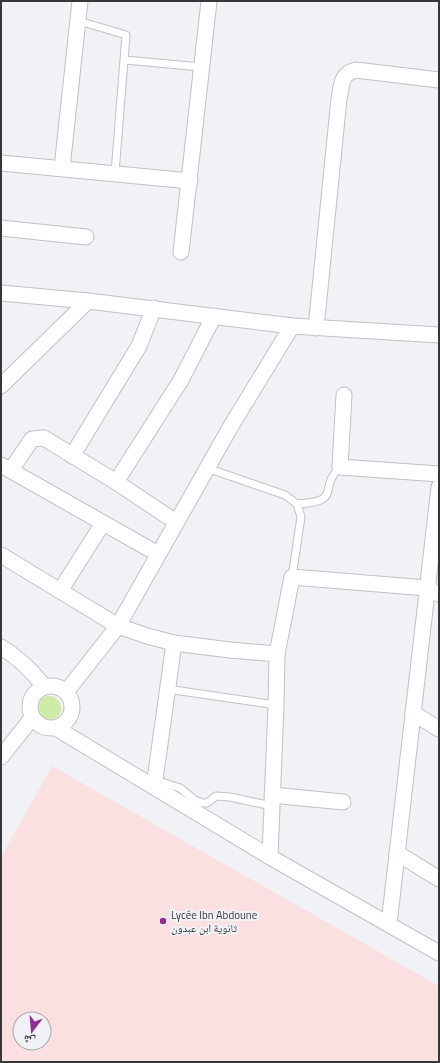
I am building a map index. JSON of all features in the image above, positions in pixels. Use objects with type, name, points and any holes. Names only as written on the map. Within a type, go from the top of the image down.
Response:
[{"type":"street","points":[[62,168],[80,1]]},
{"type":"street","points":[[181,252],[209,1]]},
{"type":"street","points":[[316,328],[339,99],[343,77],[347,72],[356,70],[439,80]]},
{"type":"street","points":[[1,163],[190,181]]},
{"type":"street","points":[[1,228],[86,237]]},
{"type":"street","points":[[1,293],[88,300],[292,326],[439,336]]},
{"type":"street","points":[[1,386],[88,300]]},
{"type":"street","points":[[72,456],[139,346],[154,308]]},
{"type":"street","points":[[116,482],[181,380],[214,316]]},
{"type":"street","points":[[66,692],[118,626],[207,468],[292,326]]},
{"type":"street","points":[[344,395],[340,467],[439,474]]},
{"type":"street","points":[[158,554],[6,468],[32,439],[44,438],[116,482],[176,522]]},
{"type":"street","points":[[389,924],[413,713],[433,591],[439,487]]},
{"type":"street","points":[[60,591],[103,523]]},
{"type":"street","points":[[1,555],[118,626],[174,643],[277,654]]},
{"type":"street","points":[[270,857],[277,654],[292,577],[433,591]]},
{"type":"street","points":[[155,784],[174,643]]},
{"type":"street","points":[[1,647],[13,654],[27,666],[44,686]]},
{"type":"street","points":[[56,728],[66,722],[72,712],[72,701],[66,692],[60,687],[52,685],[44,686],[36,691],[30,699],[29,708],[32,718],[38,725],[47,728],[56,728],[155,784],[270,857],[439,953]]},
{"type":"street","points":[[413,713],[439,729]]},
{"type":"street","points":[[1,757],[32,718]]},
{"type":"street","points":[[272,800],[343,802]]},
{"type":"street","points":[[397,853],[439,879]]},
{"type":"lane","points":[[79,21],[126,35],[115,173]]},
{"type":"lane","points":[[125,60],[201,68]]},
{"type":"lane","points":[[297,504],[316,503],[323,500],[327,494],[334,472],[340,467]]},
{"type":"lane","points":[[207,468],[285,495],[297,504],[301,517],[292,577]]},
{"type":"lane","points":[[168,689],[276,705]]},
{"type":"lane","points":[[155,784],[180,788],[195,800],[202,803],[207,803],[216,796],[272,800]]},
{"type":"shaded area","name":"Lycée Ibn Abdoune ثانوية ابن عبدون","points":[[52,766],[439,986],[439,1062],[1,1062],[1,857]]},
{"type":"green space","points":[[49,696],[57,700],[61,708],[57,716],[49,720],[41,716],[37,708],[41,700]]},
{"type":"place","name":"Lycée Ibn Abdoune ثانوية ابن عبدون","points":[[163,921]]}]
